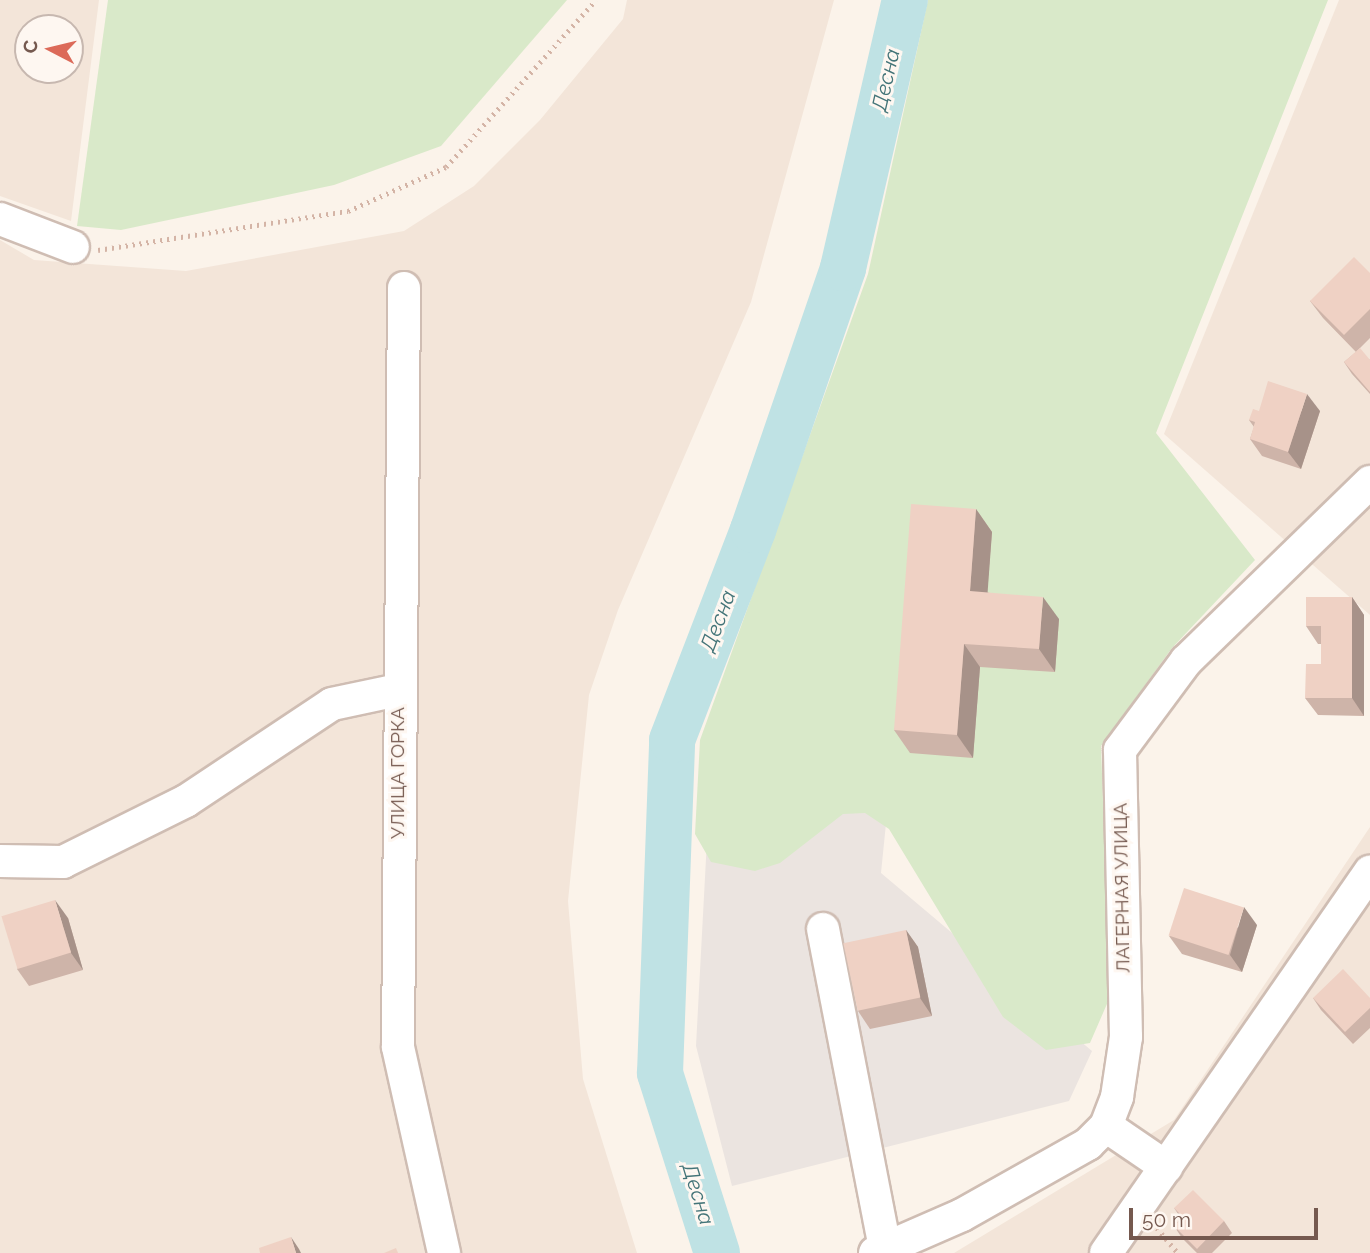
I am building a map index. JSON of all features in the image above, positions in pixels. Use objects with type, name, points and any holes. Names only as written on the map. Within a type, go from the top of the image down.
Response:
[{"type":"street","points":[[0,219],[73,247]]},
{"type":"street","name":"УЛИЦА ГОРКА","points":[[404,288],[398,690],[398,1047],[444,1253]]},
{"type":"street","name":"ЛАГЕРНАЯ УЛИЦА","points":[[880,1251],[962,1215],[1088,1144],[1106,1126],[1117,1097],[1126,1037],[1120,750],[1186,661],[1370,482]]},
{"type":"street","points":[[0,861],[63,862],[186,801],[332,704],[398,690]]},
{"type":"street","points":[[1105,1253],[1370,872]]},
{"type":"street","points":[[822,929],[880,1251]]},
{"type":"street","points":[[1106,1126],[1166,1167]]},
{"type":"path","points":[[73,247],[111,251],[348,211],[446,167],[596,0]]},
{"type":"shaded area","points":[[0,0],[99,0],[71,221],[0,196]]},
{"type":"shaded area","points":[[627,0],[834,0],[751,302],[618,610],[589,695],[568,901],[583,1079],[637,1253],[0,1253],[0,240],[34,260],[186,271],[404,231],[474,186],[540,120],[623,19]]},
{"type":"shaded area","points":[[1339,0],[1370,0],[1370,615],[1164,434]]},
{"type":"shaded area","points":[[921,478],[881,873],[1092,1051],[1069,1101],[732,1186],[696,1046],[712,746]]},
{"type":"shaded area","points":[[1370,827],[1370,1253],[954,1253],[1174,1120]]},
{"type":"green space","points":[[108,0],[567,0],[441,146],[334,185],[121,230],[77,226]]},
{"type":"green space","points":[[928,0],[1328,0],[1156,433],[1255,560],[1172,648],[1101,746],[1110,997],[1090,1043],[1046,1050],[1003,1017],[889,829],[865,813],[843,814],[780,863],[755,871],[711,862],[695,834],[700,740],[868,274]]},
{"type":"building","points":[[1354,257],[1370,273],[1370,309],[1344,335],[1310,301]]},
{"type":"building","points":[[1360,348],[1370,360],[1370,392],[1344,362]]},
{"type":"building","points":[[1268,381],[1307,394],[1288,452],[1250,439],[1255,422],[1249,420],[1253,409],[1259,411]]},
{"type":"building","points":[[911,504],[976,509],[970,591],[1043,597],[1039,649],[964,644],[957,735],[894,730]]},
{"type":"building","points":[[1306,597],[1352,597],[1352,698],[1305,698],[1306,664],[1321,664],[1321,626],[1306,626]]},
{"type":"building","points":[[1184,888],[1244,907],[1228,955],[1169,936]]},
{"type":"building","points":[[55,900],[71,953],[18,969],[1,916]]},
{"type":"building","points":[[906,930],[920,997],[858,1011],[843,943]]},
{"type":"building","points":[[1343,969],[1370,998],[1370,1008],[1345,1032],[1313,998]]},
{"type":"building","points":[[1193,1190],[1224,1221],[1197,1249],[1174,1226],[1183,1217],[1174,1208]]},
{"type":"building","points":[[291,1237],[296,1253],[260,1253],[259,1248]]},
{"type":"building","points":[[396,1248],[398,1253],[384,1253]]},
{"type":"waterway","name":"Десна","points":[[717,1253],[660,1073],[672,740],[753,530],[843,268],[905,0]]}]
